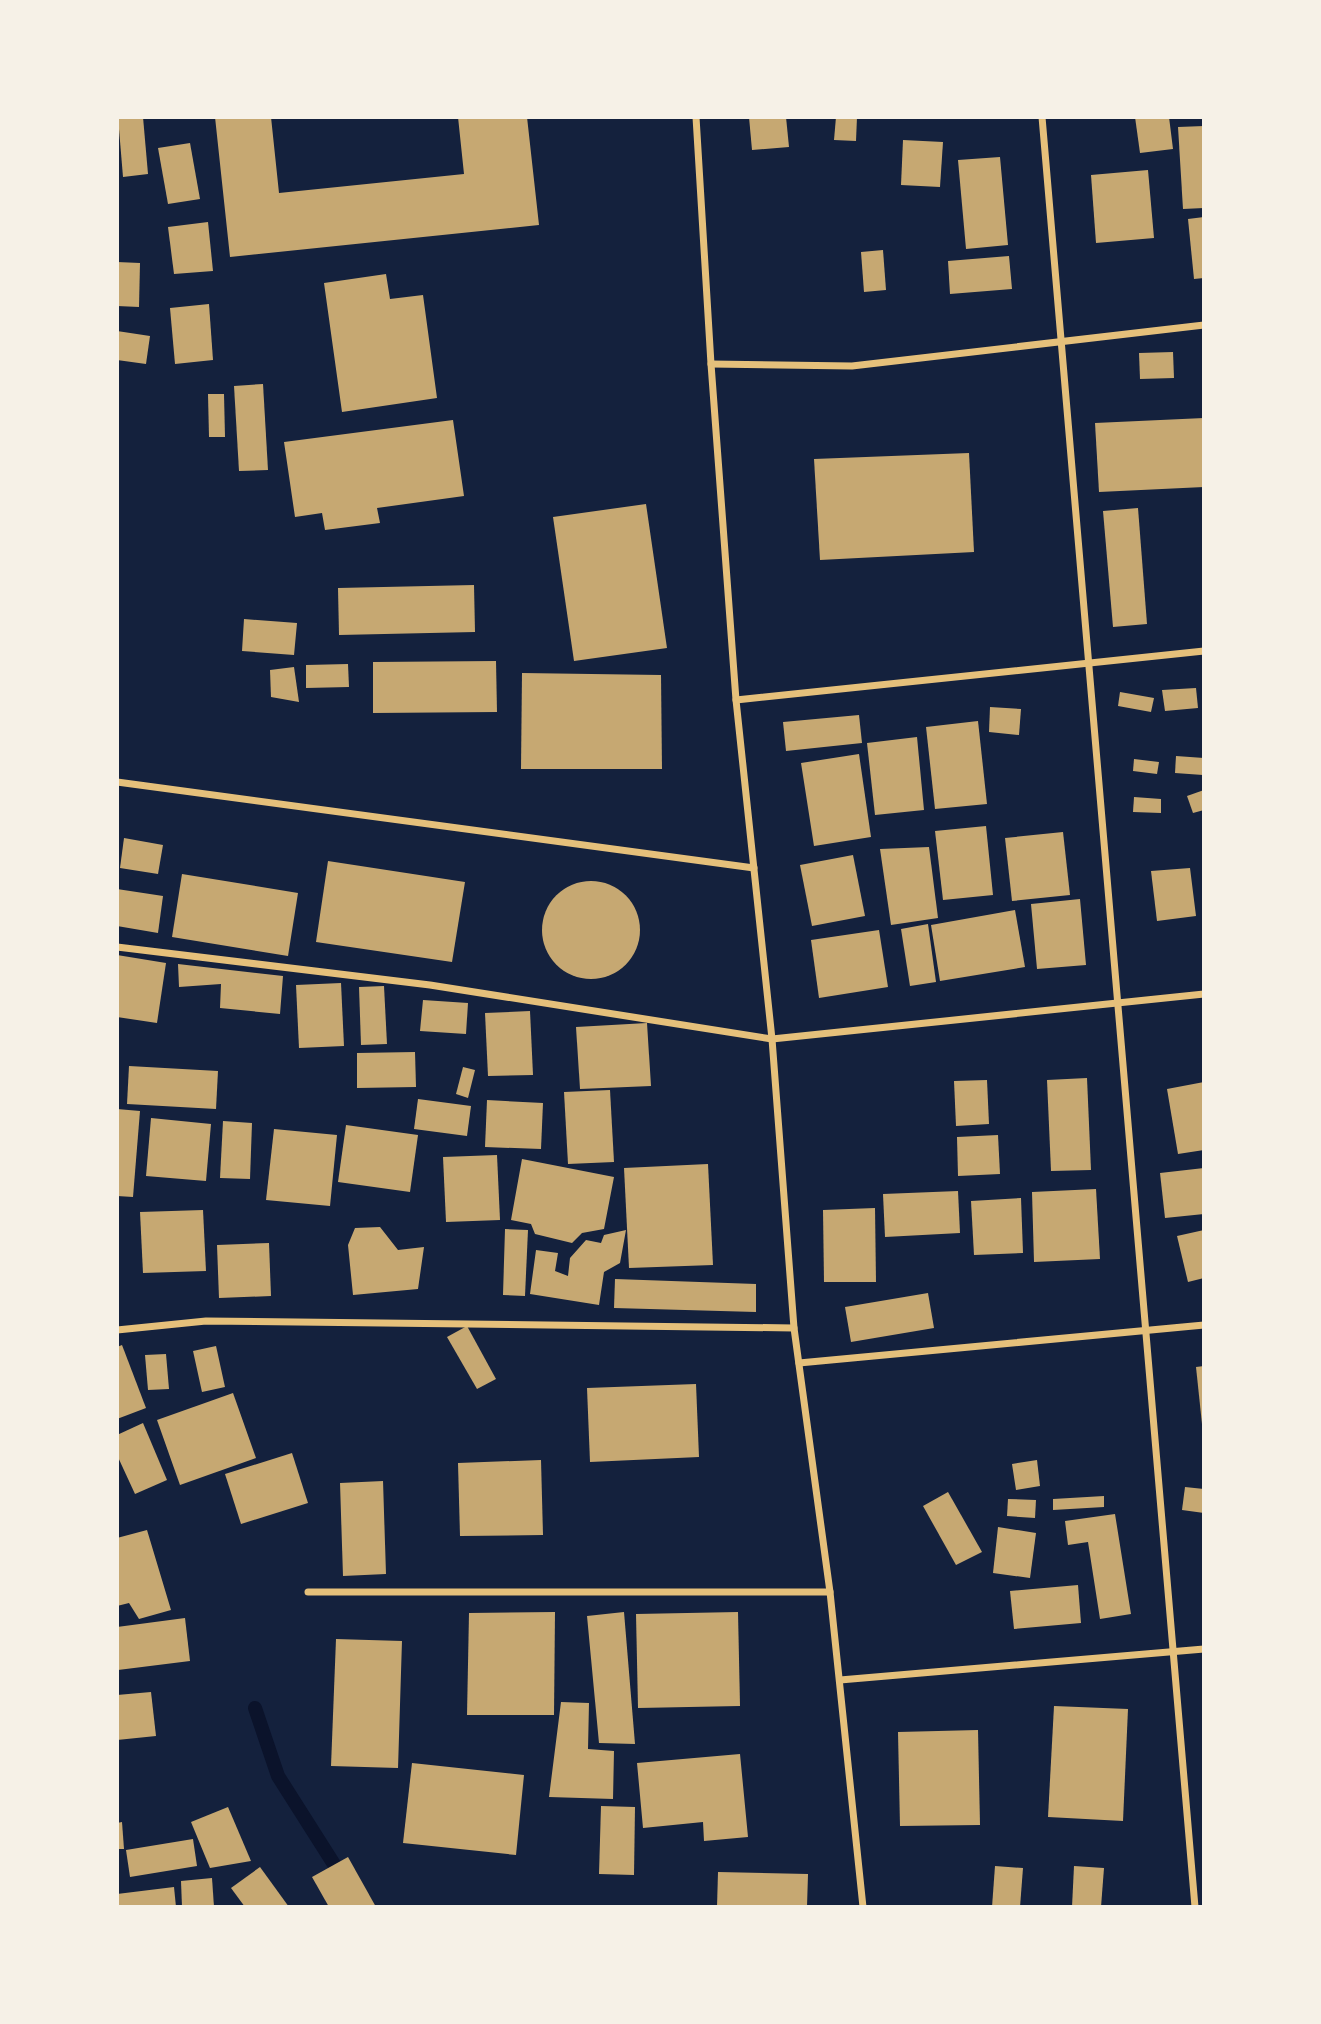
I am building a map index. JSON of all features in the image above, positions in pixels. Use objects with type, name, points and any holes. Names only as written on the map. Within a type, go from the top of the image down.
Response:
[{"type":"street","points":[[696,117],[710,364],[736,701],[772,1039],[794,1328],[830,1592],[863,1907]]},
{"type":"street","points":[[1042,117],[1195,1907]]},
{"type":"street","points":[[710,364],[852,366],[1204,325]]},
{"type":"street","points":[[736,701],[1204,651]]},
{"type":"street","points":[[117,782],[754,868]]},
{"type":"street","points":[[117,947],[430,985],[772,1039],[1204,995]]},
{"type":"street","points":[[117,1330],[206,1321],[794,1328]]},
{"type":"street","points":[[799,1363],[1204,1325]]},
{"type":"street","points":[[307,1592],[830,1592]]},
{"type":"street","points":[[840,1680],[1204,1649]]},
{"type":"building","points":[[118,117],[143,117],[148,174],[123,177]]},
{"type":"building","points":[[215,117],[271,117],[279,193],[464,174],[458,117],[527,117],[539,225],[230,257]]},
{"type":"building","points":[[749,117],[786,117],[789,147],[752,150]]},
{"type":"building","points":[[836,117],[857,117],[856,141],[834,140]]},
{"type":"building","points":[[1135,117],[1169,117],[1173,149],[1140,153]]},
{"type":"building","points":[[1204,126],[1204,208],[1183,209],[1178,127]]},
{"type":"building","points":[[903,140],[943,142],[940,187],[901,185]]},
{"type":"building","points":[[190,143],[200,199],[168,204],[158,148]]},
{"type":"building","points":[[1000,157],[1008,245],[966,249],[958,160]]},
{"type":"building","points":[[1148,170],[1154,238],[1096,243],[1091,175]]},
{"type":"building","points":[[1204,217],[1204,278],[1194,279],[1188,219]]},
{"type":"building","points":[[208,222],[213,271],[174,274],[168,227]]},
{"type":"building","points":[[883,250],[886,290],[864,292],[861,252]]},
{"type":"building","points":[[1009,256],[1012,289],[950,294],[948,261]]},
{"type":"building","points":[[117,262],[140,263],[139,307],[117,306]]},
{"type":"building","points":[[386,274],[390,299],[423,295],[437,398],[342,412],[324,283]]},
{"type":"building","points":[[209,304],[213,360],[175,364],[170,308]]},
{"type":"building","points":[[117,331],[150,336],[146,364],[117,360]]},
{"type":"building","points":[[1173,352],[1174,378],[1140,379],[1139,353]]},
{"type":"building","points":[[263,384],[268,470],[239,471],[234,386]]},
{"type":"building","points":[[208,394],[224,394],[225,437],[209,437]]},
{"type":"building","points":[[1204,418],[1204,487],[1099,492],[1095,423]]},
{"type":"building","points":[[453,420],[464,496],[377,508],[380,523],[325,530],[322,513],[295,517],[284,442]]},
{"type":"building","points":[[969,453],[974,552],[820,560],[814,459]]},
{"type":"building","points":[[646,504],[667,648],[574,661],[553,517]]},
{"type":"building","points":[[1138,508],[1147,624],[1113,627],[1103,511]]},
{"type":"building","points":[[474,585],[475,632],[339,635],[338,588]]},
{"type":"building","points":[[244,619],[297,623],[294,655],[242,651]]},
{"type":"building","points":[[496,661],[497,712],[373,713],[373,662]]},
{"type":"building","points":[[348,664],[349,687],[306,688],[306,665]]},
{"type":"building","points":[[294,667],[299,702],[271,697],[270,670]]},
{"type":"building","points":[[522,673],[661,675],[662,769],[521,769]]},
{"type":"building","points":[[1196,688],[1198,708],[1165,711],[1162,690]]},
{"type":"building","points":[[1120,692],[1154,698],[1151,712],[1118,706]]},
{"type":"building","points":[[990,707],[1021,709],[1019,735],[989,732]]},
{"type":"building","points":[[859,715],[862,743],[786,751],[783,722]]},
{"type":"building","points":[[978,721],[987,804],[935,809],[926,727]]},
{"type":"building","points":[[917,737],[924,810],[875,815],[867,743]]},
{"type":"building","points":[[859,754],[871,837],[814,846],[801,763]]},
{"type":"building","points":[[1176,756],[1204,758],[1203,775],[1175,773]]},
{"type":"building","points":[[1134,759],[1159,762],[1157,774],[1133,771]]},
{"type":"building","points":[[1204,790],[1204,810],[1193,813],[1187,796]]},
{"type":"building","points":[[1134,797],[1161,799],[1161,813],[1133,812]]},
{"type":"building","points":[[986,826],[993,895],[943,900],[935,831]]},
{"type":"building","points":[[1063,832],[1070,895],[1012,901],[1005,838]]},
{"type":"building","points":[[124,838],[163,845],[158,874],[120,868]]},
{"type":"building","points":[[929,847],[938,918],[891,925],[880,849]]},
{"type":"building","points":[[853,855],[865,916],[812,926],[800,865]]},
{"type":"building","points":[[328,861],[465,882],[452,962],[316,942]]},
{"type":"building","points":[[1190,868],[1196,916],[1157,921],[1151,871]]},
{"type":"building","points":[[182,874],[298,893],[288,956],[172,937]]},
{"type":"building","points":[[591,881],[610,885],[625,896],[636,911],[640,930],[636,949],[625,964],[610,975],[591,979],[572,975],[557,964],[546,949],[542,930],[546,911],[557,896],[572,885]]},
{"type":"building","points":[[117,889],[163,896],[158,933],[117,926]]},
{"type":"building","points":[[1080,899],[1086,965],[1037,969],[1031,904]]},
{"type":"building","points":[[1015,910],[1025,967],[940,981],[931,925]]},
{"type":"building","points":[[928,924],[936,982],[910,986],[901,929]]},
{"type":"building","points":[[879,930],[888,987],[819,998],[811,940]]},
{"type":"building","points":[[117,955],[166,963],[157,1023],[117,1017]]},
{"type":"building","points":[[178,964],[283,976],[280,1014],[220,1008],[221,984],[179,987]]},
{"type":"building","points":[[341,983],[344,1046],[299,1048],[296,985]]},
{"type":"building","points":[[384,986],[387,1044],[361,1045],[359,987]]},
{"type":"building","points":[[423,1000],[468,1003],[466,1034],[420,1031]]},
{"type":"building","points":[[530,1011],[533,1075],[488,1076],[485,1013]]},
{"type":"building","points":[[647,1023],[651,1086],[580,1089],[576,1027]]},
{"type":"building","points":[[415,1052],[416,1087],[357,1088],[357,1053]]},
{"type":"building","points":[[129,1066],[218,1071],[216,1109],[127,1104]]},
{"type":"building","points":[[463,1067],[475,1070],[468,1098],[456,1094]]},
{"type":"building","points":[[1087,1078],[1091,1170],[1051,1171],[1047,1080]]},
{"type":"building","points":[[987,1080],[989,1124],[956,1126],[954,1081]]},
{"type":"building","points":[[1204,1082],[1204,1150],[1178,1154],[1167,1089]]},
{"type":"building","points":[[610,1090],[614,1162],[568,1164],[564,1092]]},
{"type":"building","points":[[418,1099],[471,1106],[467,1136],[414,1129]]},
{"type":"building","points":[[487,1100],[543,1103],[541,1149],[485,1147]]},
{"type":"building","points":[[117,1109],[140,1111],[133,1197],[117,1196]]},
{"type":"building","points":[[151,1118],[211,1124],[206,1181],[146,1176]]},
{"type":"building","points":[[223,1121],[252,1123],[250,1179],[220,1178]]},
{"type":"building","points":[[346,1125],[418,1135],[410,1192],[338,1182]]},
{"type":"building","points":[[274,1129],[337,1135],[330,1206],[266,1200]]},
{"type":"building","points":[[998,1135],[1000,1174],[958,1176],[957,1137]]},
{"type":"building","points":[[497,1155],[500,1220],[446,1222],[443,1157]]},
{"type":"building","points":[[522,1159],[614,1177],[604,1229],[582,1233],[572,1243],[535,1234],[531,1224],[511,1220]]},
{"type":"building","points":[[708,1164],[713,1265],[629,1268],[624,1168]]},
{"type":"building","points":[[1204,1168],[1204,1214],[1165,1218],[1160,1173]]},
{"type":"building","points":[[1096,1189],[1100,1259],[1034,1262],[1032,1192]]},
{"type":"building","points":[[958,1191],[960,1233],[885,1237],[883,1194]]},
{"type":"building","points":[[1021,1198],[1023,1253],[974,1255],[971,1201]]},
{"type":"building","points":[[875,1208],[876,1282],[824,1282],[823,1210]]},
{"type":"building","points":[[203,1210],[206,1271],[143,1273],[140,1212]]},
{"type":"building","points":[[380,1227],[398,1250],[424,1247],[418,1289],[353,1295],[348,1245],[355,1228]]},
{"type":"building","points":[[505,1229],[528,1230],[525,1296],[503,1295]]},
{"type":"building","points":[[626,1230],[620,1263],[604,1272],[599,1305],[530,1294],[536,1250],[558,1253],[555,1271],[568,1276],[570,1258],[586,1240],[601,1243],[604,1235]]},
{"type":"building","points":[[1204,1230],[1204,1278],[1188,1282],[1177,1236]]},
{"type":"building","points":[[269,1243],[271,1296],[219,1298],[217,1245]]},
{"type":"building","points":[[615,1279],[756,1284],[756,1312],[614,1308]]},
{"type":"building","points":[[928,1293],[934,1328],[851,1342],[845,1307]]},
{"type":"building","points":[[467,1326],[496,1379],[477,1389],[447,1337]]},
{"type":"building","points":[[122,1345],[146,1408],[117,1419],[117,1347]]},
{"type":"building","points":[[216,1346],[225,1387],[202,1392],[193,1351]]},
{"type":"building","points":[[166,1354],[169,1389],[148,1390],[145,1355]]},
{"type":"building","points":[[1204,1366],[1204,1424],[1202,1424],[1196,1367]]},
{"type":"building","points":[[696,1384],[699,1457],[590,1462],[587,1388]]},
{"type":"building","points":[[233,1393],[256,1458],[180,1485],[157,1420]]},
{"type":"building","points":[[143,1423],[167,1480],[135,1494],[117,1455],[117,1435]]},
{"type":"building","points":[[292,1453],[308,1503],[241,1524],[225,1474]]},
{"type":"building","points":[[541,1460],[543,1535],[460,1536],[458,1463]]},
{"type":"building","points":[[1037,1460],[1040,1486],[1016,1490],[1012,1464]]},
{"type":"building","points":[[383,1481],[386,1574],[343,1576],[340,1483]]},
{"type":"building","points":[[1185,1487],[1204,1489],[1204,1513],[1182,1510]]},
{"type":"building","points":[[948,1492],[982,1552],[956,1565],[923,1506]]},
{"type":"building","points":[[1104,1496],[1104,1507],[1053,1510],[1053,1499]]},
{"type":"building","points":[[1008,1499],[1036,1500],[1035,1518],[1007,1516]]},
{"type":"building","points":[[1115,1514],[1131,1614],[1100,1619],[1088,1542],[1068,1545],[1065,1521]]},
{"type":"building","points":[[998,1527],[1036,1533],[1030,1578],[993,1573]]},
{"type":"building","points":[[147,1530],[171,1610],[139,1619],[129,1603],[117,1606],[117,1538]]},
{"type":"building","points":[[1078,1585],[1081,1623],[1014,1629],[1010,1591]]},
{"type":"building","points":[[555,1612],[554,1715],[467,1715],[469,1613]]},
{"type":"building","points":[[624,1612],[635,1744],[599,1743],[587,1616]]},
{"type":"building","points":[[738,1612],[740,1706],[638,1708],[636,1614]]},
{"type":"building","points":[[185,1618],[190,1661],[118,1670],[117,1627]]},
{"type":"building","points":[[336,1639],[402,1641],[398,1768],[331,1766]]},
{"type":"building","points":[[151,1692],[156,1736],[117,1740],[117,1695]]},
{"type":"building","points":[[561,1702],[589,1703],[588,1749],[614,1751],[613,1799],[549,1797]]},
{"type":"building","points":[[1054,1706],[1128,1709],[1123,1821],[1048,1817]]},
{"type":"building","points":[[978,1730],[980,1825],[900,1826],[898,1732]]},
{"type":"building","points":[[740,1754],[748,1837],[704,1841],[703,1822],[643,1828],[637,1763]]},
{"type":"building","points":[[412,1763],[524,1775],[516,1855],[403,1843]]},
{"type":"building","points":[[601,1806],[635,1807],[634,1875],[599,1874]]},
{"type":"building","points":[[228,1807],[251,1861],[210,1868],[191,1822]]},
{"type":"building","points":[[122,1822],[124,1849],[117,1849],[117,1823]]},
{"type":"building","points":[[193,1839],[197,1866],[130,1877],[126,1850]]},
{"type":"building","points":[[348,1857],[376,1907],[329,1907],[312,1877]]},
{"type":"building","points":[[995,1866],[1023,1868],[1020,1907],[992,1907]]},
{"type":"building","points":[[1074,1866],[1104,1868],[1101,1907],[1072,1907]]},
{"type":"building","points":[[260,1867],[289,1907],[245,1907],[231,1888]]},
{"type":"building","points":[[718,1872],[808,1874],[807,1907],[717,1907]]},
{"type":"building","points":[[212,1878],[214,1907],[182,1907],[181,1881]]},
{"type":"building","points":[[174,1887],[176,1907],[117,1907],[117,1894]]},
{"type":"waterway","points":[[255,1708],[278,1776],[344,1880]]}]
